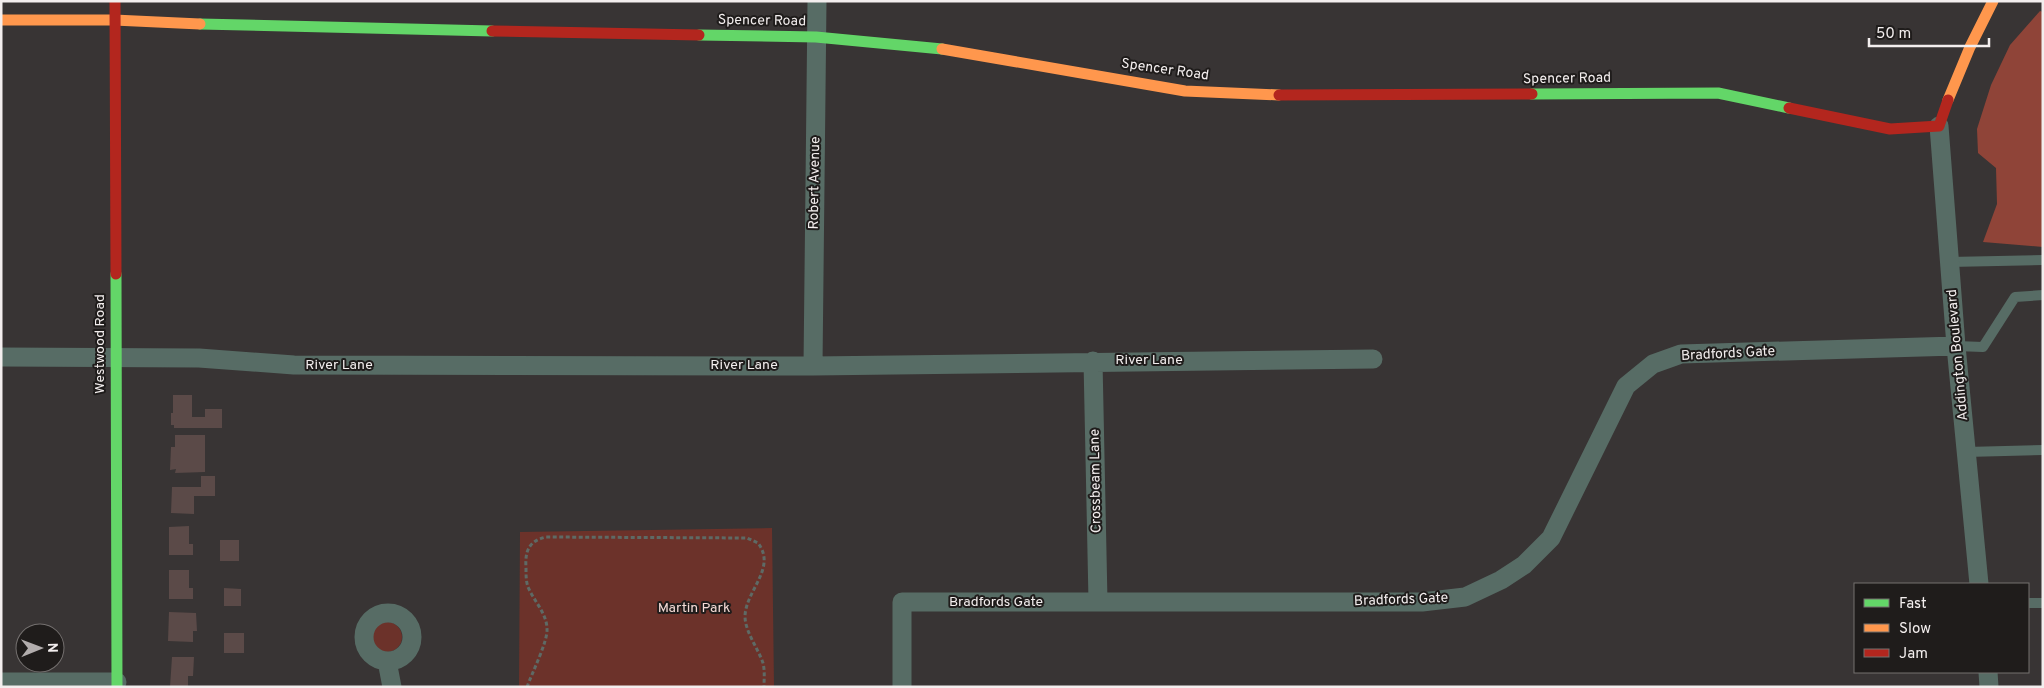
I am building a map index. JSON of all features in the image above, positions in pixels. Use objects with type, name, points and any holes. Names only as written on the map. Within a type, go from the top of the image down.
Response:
[{"type":"street","name":"Westwood Road","points":[[115,1],[117,684]]},
{"type":"street","name":"Robert Avenue","points":[[813,366],[817,1]]},
{"type":"street","points":[[1939,126],[1957,73],[1992,1]]},
{"type":"street","name":"Spencer Road","points":[[1,20],[114,20],[250,27],[816,37],[952,50],[1185,90],[1292,96],[1718,93],[1890,129],[1939,126]]},
{"type":"street","name":"Addington Boulevard","points":[[1939,126],[1956,346],[1980,583]]},
{"type":"street","name":"Bradfords Gate","points":[[902,687],[902,602],[1422,602],[1465,597],[1501,580],[1524,565],[1551,538],[1626,386],[1653,364],[1681,354],[1956,346]]},
{"type":"street","name":"River Lane","points":[[1,357],[199,358],[294,365],[813,366],[1373,358]]},
{"type":"street","name":"Crossbeam Lane","points":[[1094,361],[1098,601]]},
{"type":"street","points":[[387,661],[392,687]]},
{"type":"street","points":[[1988,673],[1989,687]]},
{"type":"street","points":[[1,682],[117,684]]},
{"type":"lane","points":[[1950,262],[2043,260]]},
{"type":"lane","points":[[1956,346],[1982,347],[2015,297],[2043,294]]},
{"type":"lane","points":[[1966,452],[2043,450]]},
{"type":"lane","points":[[2029,604],[2043,603]]},
{"type":"path","points":[[527,687],[548,628],[546,620],[528,585],[526,554],[532,542],[546,538],[747,538],[758,543],[764,555],[764,568],[745,616],[763,665],[764,687]]},
{"type":"green space","name":"Martin Park","points":[[772,528],[774,687],[519,687],[520,532]]},
{"type":"green space","points":[[387,622],[398,626],[402,637],[398,648],[387,652],[376,648],[372,637],[376,626]]},
{"type":"shaded area","points":[[2040,11],[2043,12],[2043,247],[1983,242],[1997,204],[1996,168],[1978,153],[1977,129],[1991,85],[2010,45]]},
{"type":"building","points":[[173,395],[192,395],[192,417],[205,417],[205,409],[222,409],[222,428],[174,428],[174,425],[171,425]]},
{"type":"building","points":[[175,435],[205,435],[205,472],[175,473],[176,469],[170,470],[171,447],[175,447]]},
{"type":"building","points":[[201,476],[215,476],[215,496],[194,496],[194,514],[171,513],[172,487],[201,487]]},
{"type":"building","points":[[189,526],[189,544],[193,544],[193,555],[169,555],[169,527]]},
{"type":"building","points":[[220,540],[239,540],[239,561],[220,561]]},
{"type":"building","points":[[169,570],[189,570],[189,588],[193,588],[193,599],[169,599]]},
{"type":"building","points":[[224,588],[241,589],[241,606],[224,606]]},
{"type":"building","points":[[169,612],[196,613],[197,631],[193,631],[193,642],[168,641]]},
{"type":"building","points":[[224,633],[244,633],[244,653],[224,653]]},
{"type":"building","points":[[172,657],[194,657],[193,676],[188,676],[188,687],[170,687]]},
{"type":"traffic: fast","points":[[200,24],[492,31]]},
{"type":"traffic: fast","points":[[699,35],[816,37],[942,49]]},
{"type":"traffic: fast","points":[[1532,94],[1718,93],[1789,108]]},
{"type":"traffic: fast","points":[[116,274],[117,687]]},
{"type":"traffic: slow","points":[[1948,100],[1970,47],[1993,1]]},
{"type":"traffic: slow","points":[[1,20],[114,20],[200,24]]},
{"type":"traffic: slow","points":[[942,49],[1185,91],[1279,95]]},
{"type":"traffic: jam","points":[[115,1],[116,274]]},
{"type":"traffic: jam","points":[[492,31],[699,35]]},
{"type":"traffic: jam","points":[[1279,95],[1532,94]]},
{"type":"traffic: jam","points":[[1789,108],[1890,129],[1939,126],[1948,100]]}]
